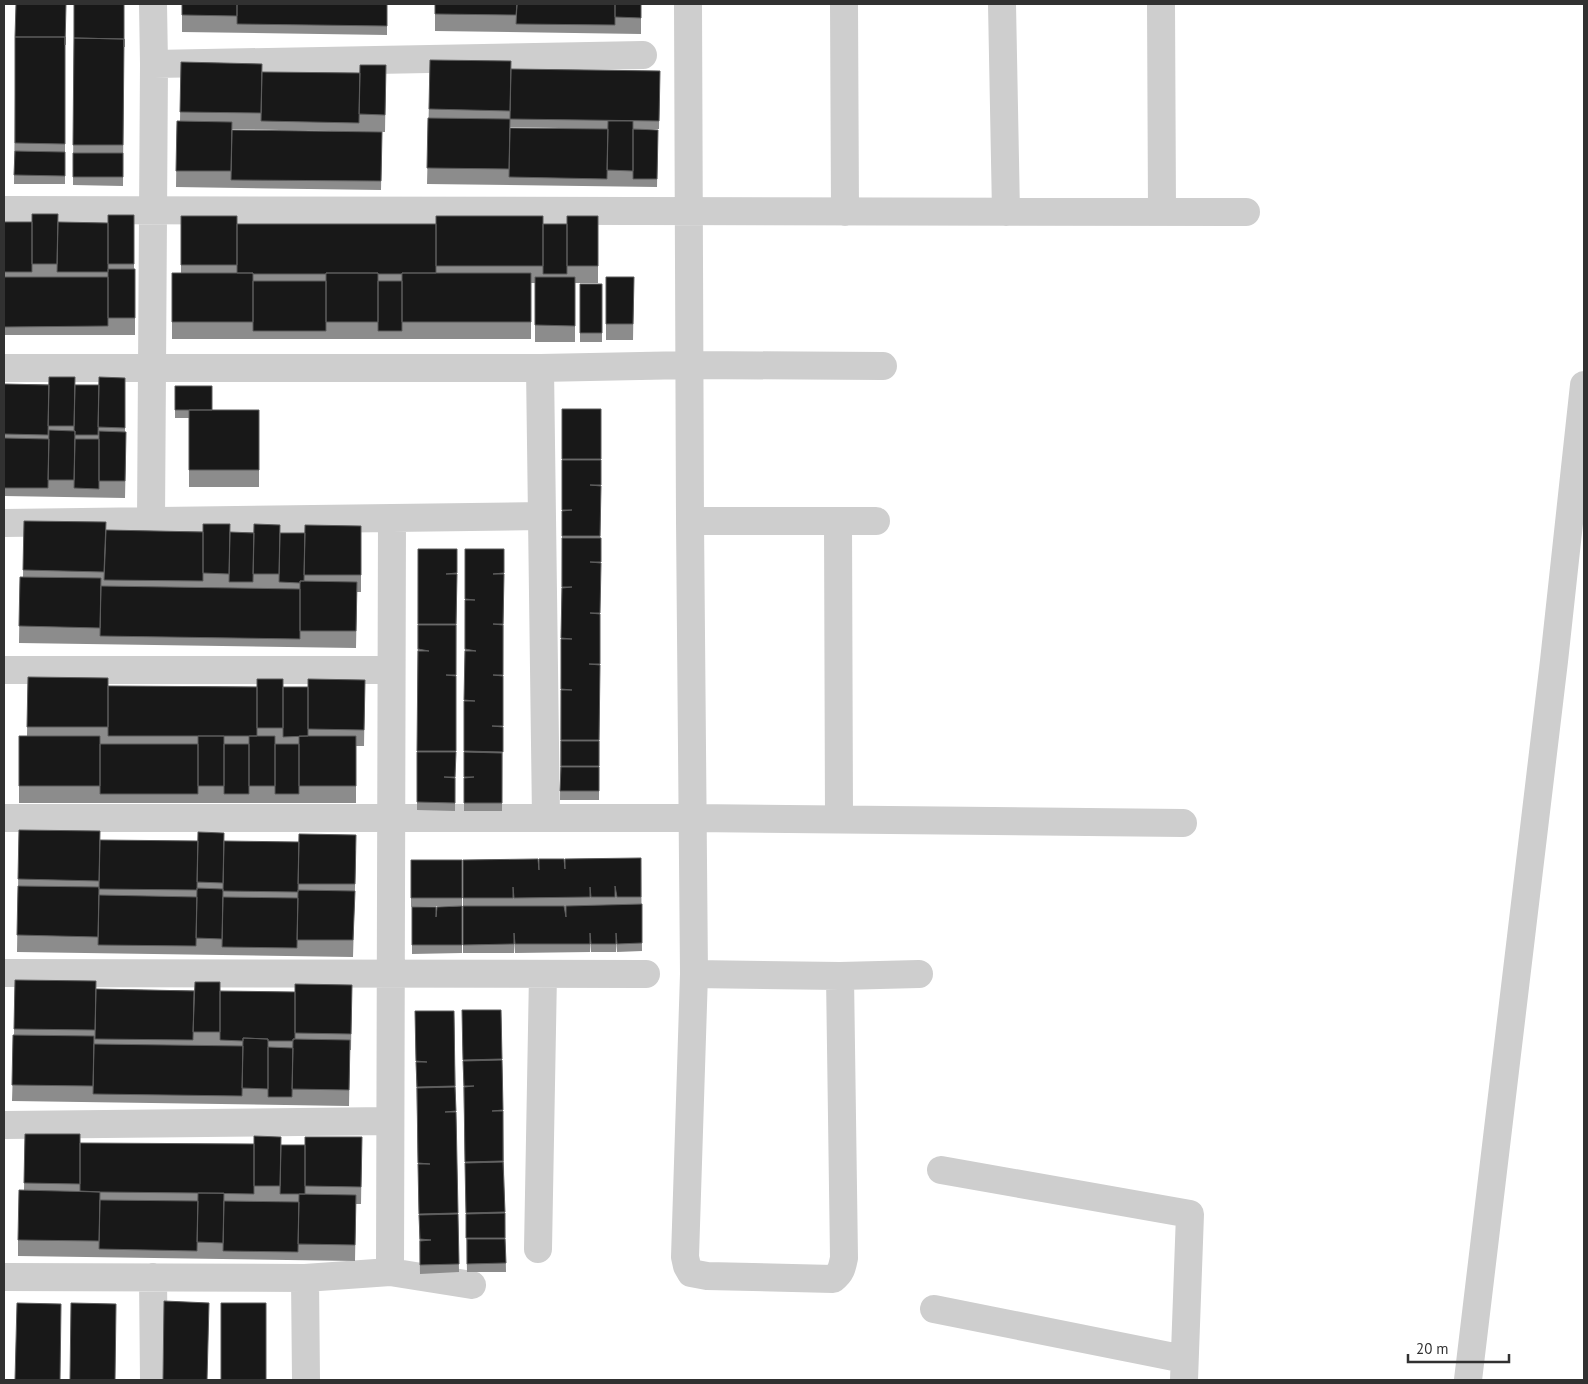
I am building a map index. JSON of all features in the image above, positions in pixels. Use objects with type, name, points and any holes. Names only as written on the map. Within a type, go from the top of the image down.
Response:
[{"type":"street","points":[[151,521],[153,4]]},
{"type":"street","points":[[688,4],[694,974],[685,1257],[686,1266],[691,1273],[707,1276],[833,1279],[842,1270],[844,1258],[840,976]]},
{"type":"street","points":[[844,4],[845,212]]},
{"type":"street","points":[[1002,4],[1006,212]]},
{"type":"street","points":[[1161,4],[1162,212]]},
{"type":"street","points":[[154,64],[643,56]]},
{"type":"street","points":[[4,210],[1246,212]]},
{"type":"street","points":[[4,368],[883,366]]},
{"type":"street","points":[[540,368],[546,818]]},
{"type":"street","points":[[1468,1380],[1550,700],[1584,384]]},
{"type":"street","points":[[4,523],[542,516]]},
{"type":"street","points":[[390,1272],[392,518]]},
{"type":"street","points":[[690,521],[876,521]]},
{"type":"street","points":[[838,521],[839,819]]},
{"type":"street","points":[[4,670],[391,670]]},
{"type":"street","points":[[4,818],[693,818],[1183,823]]},
{"type":"street","points":[[4,973],[646,974]]},
{"type":"street","points":[[538,1249],[543,974]]},
{"type":"street","points":[[694,974],[840,976],[919,974]]},
{"type":"street","points":[[4,1125],[389,1121]]},
{"type":"street","points":[[934,1309],[1184,1369],[1190,1214],[941,1170]]},
{"type":"street","points":[[4,1277],[305,1278],[390,1272],[472,1285]]},
{"type":"street","points":[[153,1277],[154,1380]]},
{"type":"street","points":[[305,1278],[306,1380]]},
{"type":"building","points":[[16,4],[66,4],[65,45],[65,37],[15,37]]},
{"type":"building","points":[[74,4],[124,4],[124,39],[74,38]]},
{"type":"building","points":[[182,4],[237,4],[237,16],[182,15]]},
{"type":"building","points":[[237,4],[387,4],[387,26],[237,24]]},
{"type":"building","points":[[435,4],[517,4],[516,15],[435,14]]},
{"type":"building","points":[[517,4],[615,4],[615,25],[516,24]]},
{"type":"building","points":[[615,4],[641,4],[641,18],[615,17]]},
{"type":"building","points":[[15,37],[65,37],[65,144],[15,143]]},
{"type":"building","points":[[74,38],[124,39],[123,145],[73,145]]},
{"type":"building","points":[[430,60],[511,61],[510,111],[429,109]]},
{"type":"building","points":[[181,62],[262,64],[261,113],[180,112]]},
{"type":"building","points":[[360,65],[386,65],[385,115],[359,114]]},
{"type":"building","points":[[511,69],[660,71],[659,121],[510,119]]},
{"type":"building","points":[[262,72],[360,73],[359,123],[261,121]]},
{"type":"building","points":[[428,118],[510,119],[509,169],[427,168]]},
{"type":"building","points":[[177,121],[232,122],[231,171],[176,171]]},
{"type":"building","points":[[608,121],[633,121],[633,171],[607,170]]},
{"type":"building","points":[[510,128],[608,129],[607,179],[509,177]]},
{"type":"building","points":[[633,129],[658,130],[657,179],[633,179]]},
{"type":"building","points":[[232,130],[382,132],[381,181],[231,180]]},
{"type":"building","points":[[15,151],[65,152],[65,176],[14,175]]},
{"type":"building","points":[[73,153],[123,153],[123,177],[73,177]]},
{"type":"building","points":[[32,214],[58,214],[57,264],[32,264]]},
{"type":"building","points":[[108,215],[134,215],[134,264],[108,264]]},
{"type":"building","points":[[181,216],[237,216],[237,265],[181,265]]},
{"type":"building","points":[[436,216],[543,216],[543,266],[436,266]]},
{"type":"building","points":[[567,216],[598,216],[598,266],[567,266]]},
{"type":"building","points":[[4,222],[32,222],[32,272],[4,272]]},
{"type":"building","points":[[58,222],[108,223],[108,272],[57,272]]},
{"type":"building","points":[[237,224],[436,224],[436,273],[237,273]]},
{"type":"building","points":[[543,224],[567,224],[567,274],[543,274]]},
{"type":"building","points":[[108,269],[135,269],[135,318],[108,318]]},
{"type":"building","points":[[172,273],[253,273],[253,322],[172,322]]},
{"type":"building","points":[[326,273],[378,273],[378,322],[326,322]]},
{"type":"building","points":[[402,273],[531,273],[531,322],[402,322]]},
{"type":"building","points":[[4,277],[108,277],[108,326],[4,327]]},
{"type":"building","points":[[535,277],[575,277],[575,326],[535,325]]},
{"type":"building","points":[[606,277],[634,277],[633,324],[606,324]]},
{"type":"building","points":[[253,281],[326,281],[326,331],[253,331]]},
{"type":"building","points":[[378,281],[402,281],[402,331],[378,331]]},
{"type":"building","points":[[580,284],[602,284],[602,333],[580,333]]},
{"type":"building","points":[[49,377],[75,377],[74,426],[48,426]]},
{"type":"building","points":[[99,377],[125,378],[125,428],[98,427]]},
{"type":"building","points":[[4,384],[49,385],[48,435],[4,434]]},
{"type":"building","points":[[75,385],[99,385],[98,435],[75,435]]},
{"type":"building","points":[[175,386],[212,386],[212,410],[175,410]]},
{"type":"building","points":[[562,409],[601,409],[601,459],[562,459]]},
{"type":"building","points":[[189,410],[259,410],[259,470],[189,470]]},
{"type":"building","points":[[49,430],[75,431],[74,480],[48,480]]},
{"type":"building","points":[[99,431],[126,432],[125,481],[99,481]]},
{"type":"building","points":[[4,438],[49,439],[48,488],[4,488]]},
{"type":"building","points":[[75,439],[99,439],[99,489],[74,488]]},
{"type":"building","points":[[562,460],[601,460],[601,485],[590,485],[601,486],[600,536],[562,536],[562,511],[572,510],[562,510]]},
{"type":"building","points":[[24,521],[106,522],[104,572],[23,570]]},
{"type":"building","points":[[203,524],[230,524],[229,574],[203,573]]},
{"type":"building","points":[[254,524],[280,525],[279,574],[253,574]]},
{"type":"building","points":[[305,525],[361,526],[361,575],[304,575]]},
{"type":"building","points":[[106,530],[203,532],[203,581],[104,580]]},
{"type":"building","points":[[230,532],[254,533],[253,582],[229,582]]},
{"type":"building","points":[[280,533],[305,533],[304,581],[300,581],[300,583],[279,582]]},
{"type":"building","points":[[562,538],[601,538],[601,562],[590,562],[601,563],[600,613],[590,613],[600,614],[600,664],[589,664],[600,665],[599,740],[561,740],[561,690],[572,690],[561,689],[561,639],[572,639],[561,638],[562,588],[572,587],[562,587]]},
{"type":"building","points":[[418,549],[457,549],[457,573],[446,574],[457,574],[456,624],[418,624]]},
{"type":"building","points":[[465,549],[504,549],[504,573],[493,574],[504,574],[503,624],[493,624],[503,625],[503,675],[493,675],[503,676],[503,726],[492,726],[503,727],[503,752],[464,751],[464,701],[475,701],[464,700],[465,651],[476,651],[465,649],[465,600],[475,600],[465,599]]},
{"type":"building","points":[[20,577],[101,578],[100,628],[19,626]]},
{"type":"building","points":[[300,581],[357,582],[356,631],[300,631]]},
{"type":"building","points":[[101,586],[300,589],[300,639],[100,636]]},
{"type":"building","points":[[418,625],[456,625],[456,675],[446,675],[456,676],[456,751],[417,751],[418,651],[429,651],[418,649]]},
{"type":"building","points":[[28,677],[108,678],[108,727],[27,727]]},
{"type":"building","points":[[257,679],[283,679],[283,728],[257,728]]},
{"type":"building","points":[[308,679],[365,680],[364,730],[308,729]]},
{"type":"building","points":[[108,686],[257,687],[257,736],[108,736]]},
{"type":"building","points":[[283,687],[308,687],[308,736],[283,737]]},
{"type":"building","points":[[19,736],[100,736],[100,786],[19,786]]},
{"type":"building","points":[[198,736],[224,736],[224,786],[198,786]]},
{"type":"building","points":[[249,736],[275,736],[275,786],[249,786]]},
{"type":"building","points":[[299,736],[356,736],[356,786],[299,786]]},
{"type":"building","points":[[561,741],[599,741],[599,766],[561,766]]},
{"type":"building","points":[[100,744],[198,744],[198,794],[100,794]]},
{"type":"building","points":[[224,744],[249,744],[249,794],[224,794]]},
{"type":"building","points":[[275,744],[299,744],[299,794],[275,794]]},
{"type":"building","points":[[417,752],[456,752],[455,777],[444,777],[455,778],[455,803],[417,802]]},
{"type":"building","points":[[464,752],[502,753],[502,803],[464,803],[464,778],[474,777],[464,777]]},
{"type":"building","points":[[561,767],[599,767],[599,791],[560,791]]},
{"type":"building","points":[[19,830],[100,831],[99,881],[18,879]]},
{"type":"building","points":[[198,832],[224,833],[223,883],[197,882]]},
{"type":"building","points":[[299,834],[356,835],[355,884],[298,884]]},
{"type":"building","points":[[100,840],[198,841],[197,890],[99,889]]},
{"type":"building","points":[[224,841],[299,842],[298,892],[223,891]]},
{"type":"building","points":[[641,858],[641,897],[617,897],[615,886],[615,897],[591,897],[590,887],[590,897],[514,898],[513,887],[513,898],[463,898],[463,860],[538,859],[539,870],[539,859],[564,859],[565,869],[565,859]]},
{"type":"building","points":[[411,860],[462,860],[462,898],[411,898]]},
{"type":"building","points":[[18,886],[99,887],[98,937],[17,935]]},
{"type":"building","points":[[197,888],[223,889],[222,939],[196,938]]},
{"type":"building","points":[[298,890],[355,891],[353,940],[297,940]]},
{"type":"building","points":[[99,895],[197,897],[196,946],[98,945]]},
{"type":"building","points":[[223,897],[298,898],[297,948],[222,947]]},
{"type":"building","points":[[642,904],[642,943],[617,944],[616,933],[616,944],[591,944],[590,933],[590,944],[515,944],[514,933],[514,944],[463,945],[463,906],[564,906],[566,917],[566,906]]},
{"type":"building","points":[[462,906],[462,945],[412,945],[412,907],[436,907],[436,917],[437,907]]},
{"type":"building","points":[[15,980],[96,981],[95,1030],[14,1029]]},
{"type":"building","points":[[195,982],[220,982],[220,1032],[193,1032]]},
{"type":"building","points":[[295,984],[352,985],[351,1034],[295,1033]]},
{"type":"building","points":[[96,989],[194,991],[193,1040],[95,1039]]},
{"type":"building","points":[[220,991],[295,992],[295,1039],[293,1041],[243,1038],[243,1041],[220,1040]]},
{"type":"building","points":[[462,1010],[501,1010],[502,1059],[463,1060]]},
{"type":"building","points":[[415,1011],[454,1011],[455,1086],[417,1087],[416,1062],[427,1062],[416,1061]]},
{"type":"building","points":[[13,1035],[94,1036],[93,1086],[12,1085]]},
{"type":"building","points":[[243,1038],[268,1039],[268,1089],[242,1088]]},
{"type":"building","points":[[293,1039],[350,1040],[349,1090],[292,1089]]},
{"type":"building","points":[[94,1044],[243,1046],[242,1096],[93,1094]]},
{"type":"building","points":[[268,1047],[293,1048],[292,1097],[268,1097]]},
{"type":"building","points":[[502,1060],[503,1110],[492,1111],[503,1111],[503,1161],[465,1162],[464,1087],[474,1086],[464,1086],[463,1061]]},
{"type":"building","points":[[455,1087],[456,1111],[445,1112],[456,1112],[458,1213],[419,1214],[418,1164],[430,1164],[418,1163],[417,1088]]},
{"type":"building","points":[[25,1134],[80,1134],[80,1184],[24,1183]]},
{"type":"building","points":[[254,1136],[281,1137],[280,1186],[254,1186]]},
{"type":"building","points":[[305,1137],[362,1137],[361,1187],[305,1186]]},
{"type":"building","points":[[80,1143],[254,1144],[254,1194],[80,1191]]},
{"type":"building","points":[[281,1145],[305,1145],[305,1194],[280,1194]]},
{"type":"building","points":[[503,1162],[505,1212],[466,1213],[465,1163]]},
{"type":"building","points":[[19,1190],[100,1192],[99,1241],[18,1240]]},
{"type":"building","points":[[198,1193],[224,1193],[223,1243],[197,1242]]},
{"type":"building","points":[[299,1194],[356,1195],[355,1245],[298,1244]]},
{"type":"building","points":[[100,1200],[198,1201],[197,1251],[99,1249]]},
{"type":"building","points":[[224,1201],[299,1202],[298,1252],[223,1251]]},
{"type":"building","points":[[505,1213],[505,1238],[466,1238],[466,1214]]},
{"type":"building","points":[[458,1214],[459,1264],[420,1265],[420,1241],[431,1240],[420,1239],[419,1215]]},
{"type":"building","points":[[467,1239],[505,1239],[506,1263],[467,1264]]},
{"type":"building","points":[[164,1301],[209,1303],[207,1380],[163,1380]]},
{"type":"building","points":[[17,1303],[61,1304],[60,1380],[15,1380]]},
{"type":"building","points":[[71,1303],[116,1304],[115,1380],[70,1380]]},
{"type":"building","points":[[221,1303],[266,1303],[266,1380],[221,1380]]}]
